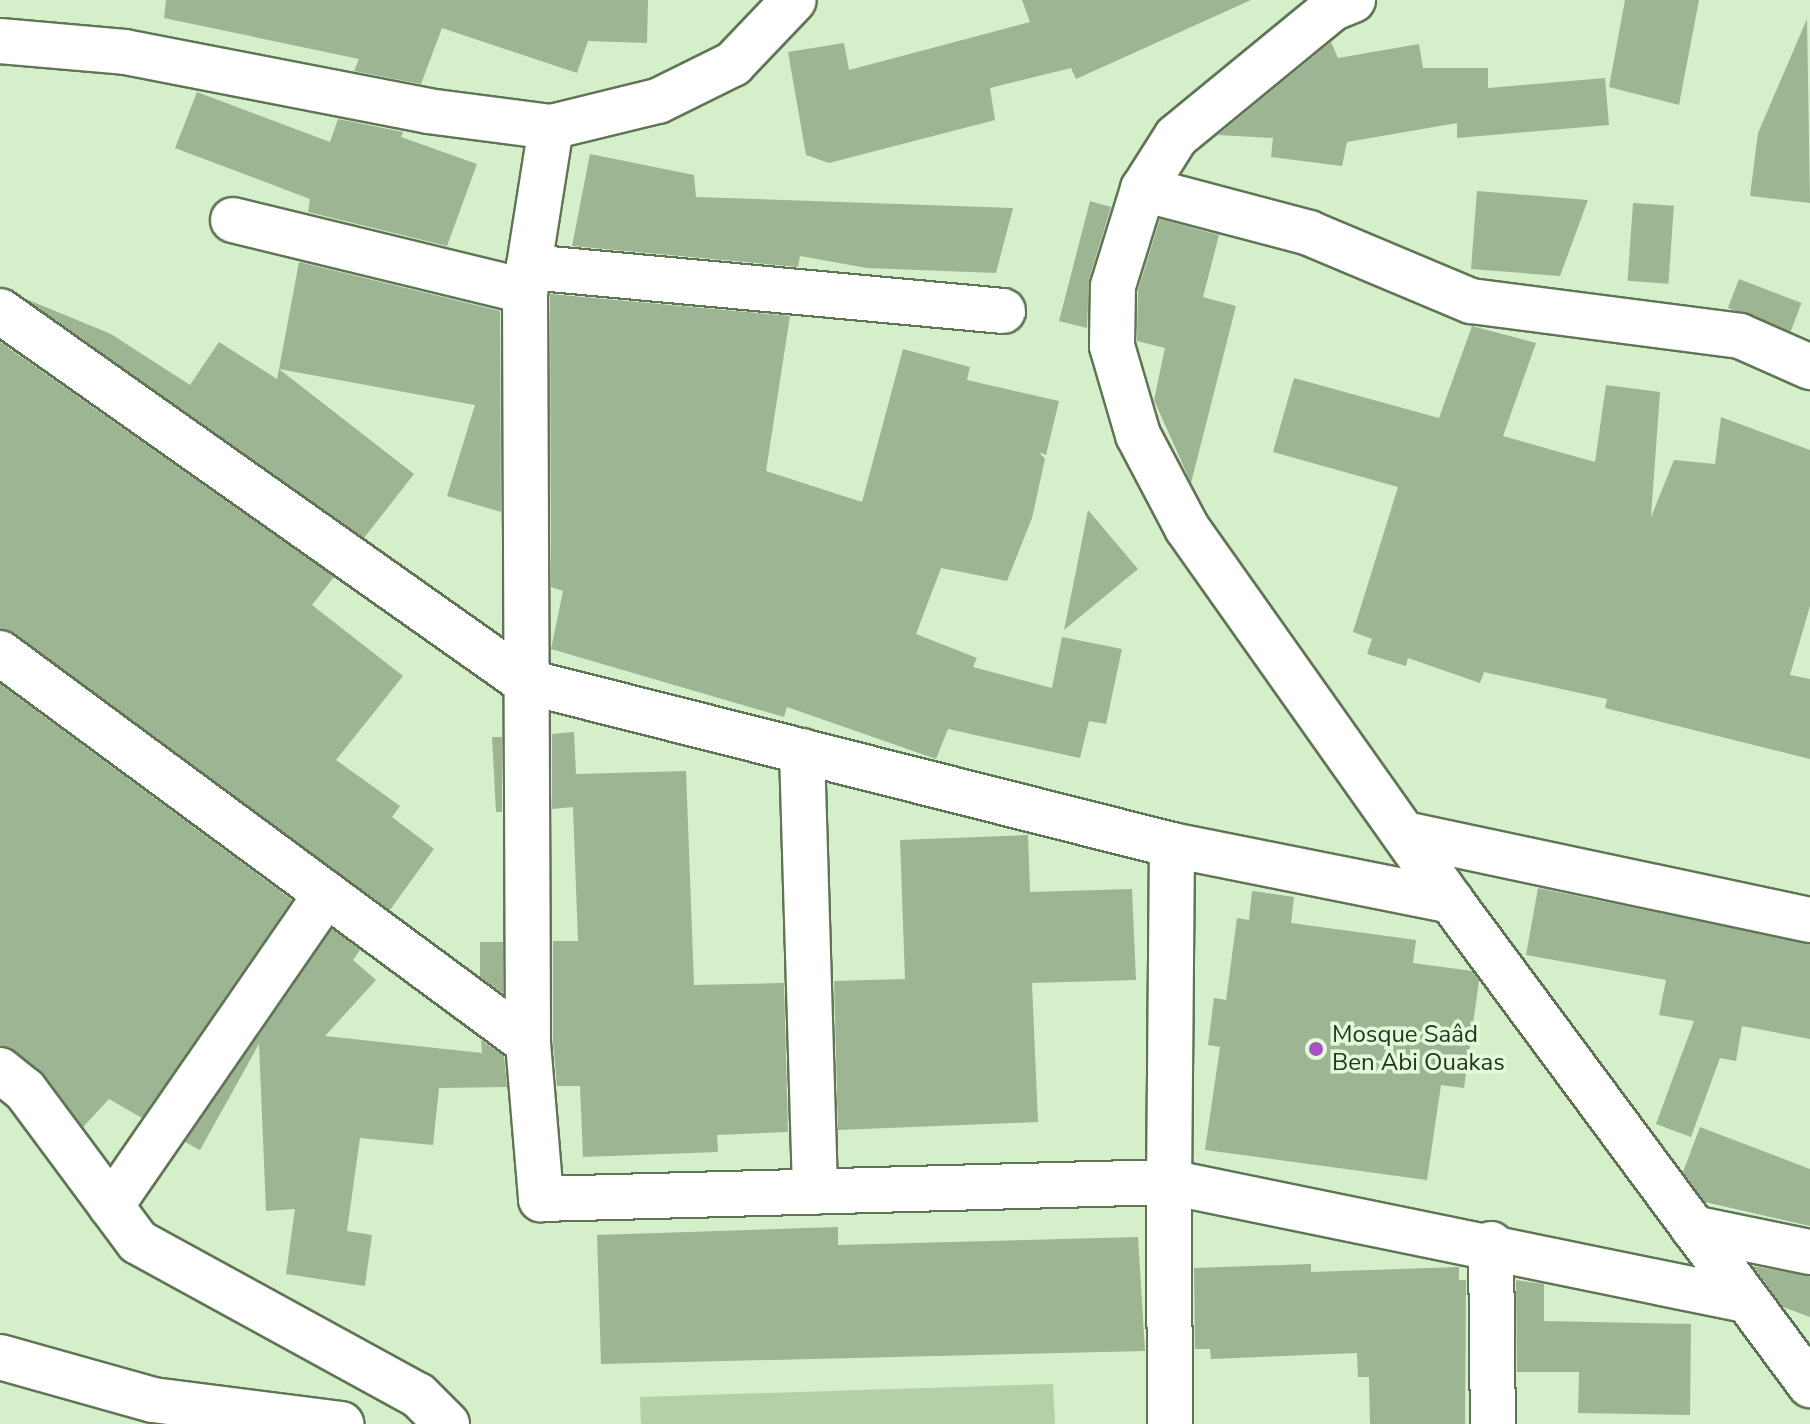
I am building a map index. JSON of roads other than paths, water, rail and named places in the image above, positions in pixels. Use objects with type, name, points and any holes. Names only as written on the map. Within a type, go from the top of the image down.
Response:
[{"type":"street","points":[[0,41],[125,52],[428,111],[551,127],[658,101],[733,64],[794,0]]},
{"type":"street","points":[[1353,0],[1333,8],[1176,137],[1143,189],[1113,301],[1112,346],[1138,435],[1187,528],[1451,901],[1810,1385]]},
{"type":"street","points":[[551,127],[527,279],[524,681],[532,770],[528,1043],[541,1199],[1169,1182],[1491,1244],[1745,1300]]},
{"type":"street","points":[[1143,189],[1309,233],[1471,301],[1740,336],[1810,367]]},
{"type":"street","points":[[233,220],[527,279],[1003,311]]},
{"type":"street","points":[[0,311],[524,681],[1172,845],[1451,901]]},
{"type":"street","points":[[0,653],[528,1043]]},
{"type":"street","points":[[802,751],[815,1192]]},
{"type":"street","points":[[1405,834],[1810,920]]},
{"type":"street","points":[[1170,1424],[1172,845]]},
{"type":"street","points":[[111,1206],[326,894]]},
{"type":"street","points":[[0,1070],[25,1090],[138,1242],[418,1395],[447,1424]]},
{"type":"street","points":[[1693,1228],[1810,1252]]},
{"type":"street","points":[[1491,1244],[1493,1424]]},
{"type":"street","points":[[0,1357],[153,1400],[341,1424]]},
{"type":"place","name":"Mosque Saâd Ben Abi Ouakas","points":[[1316,1049]]}]
